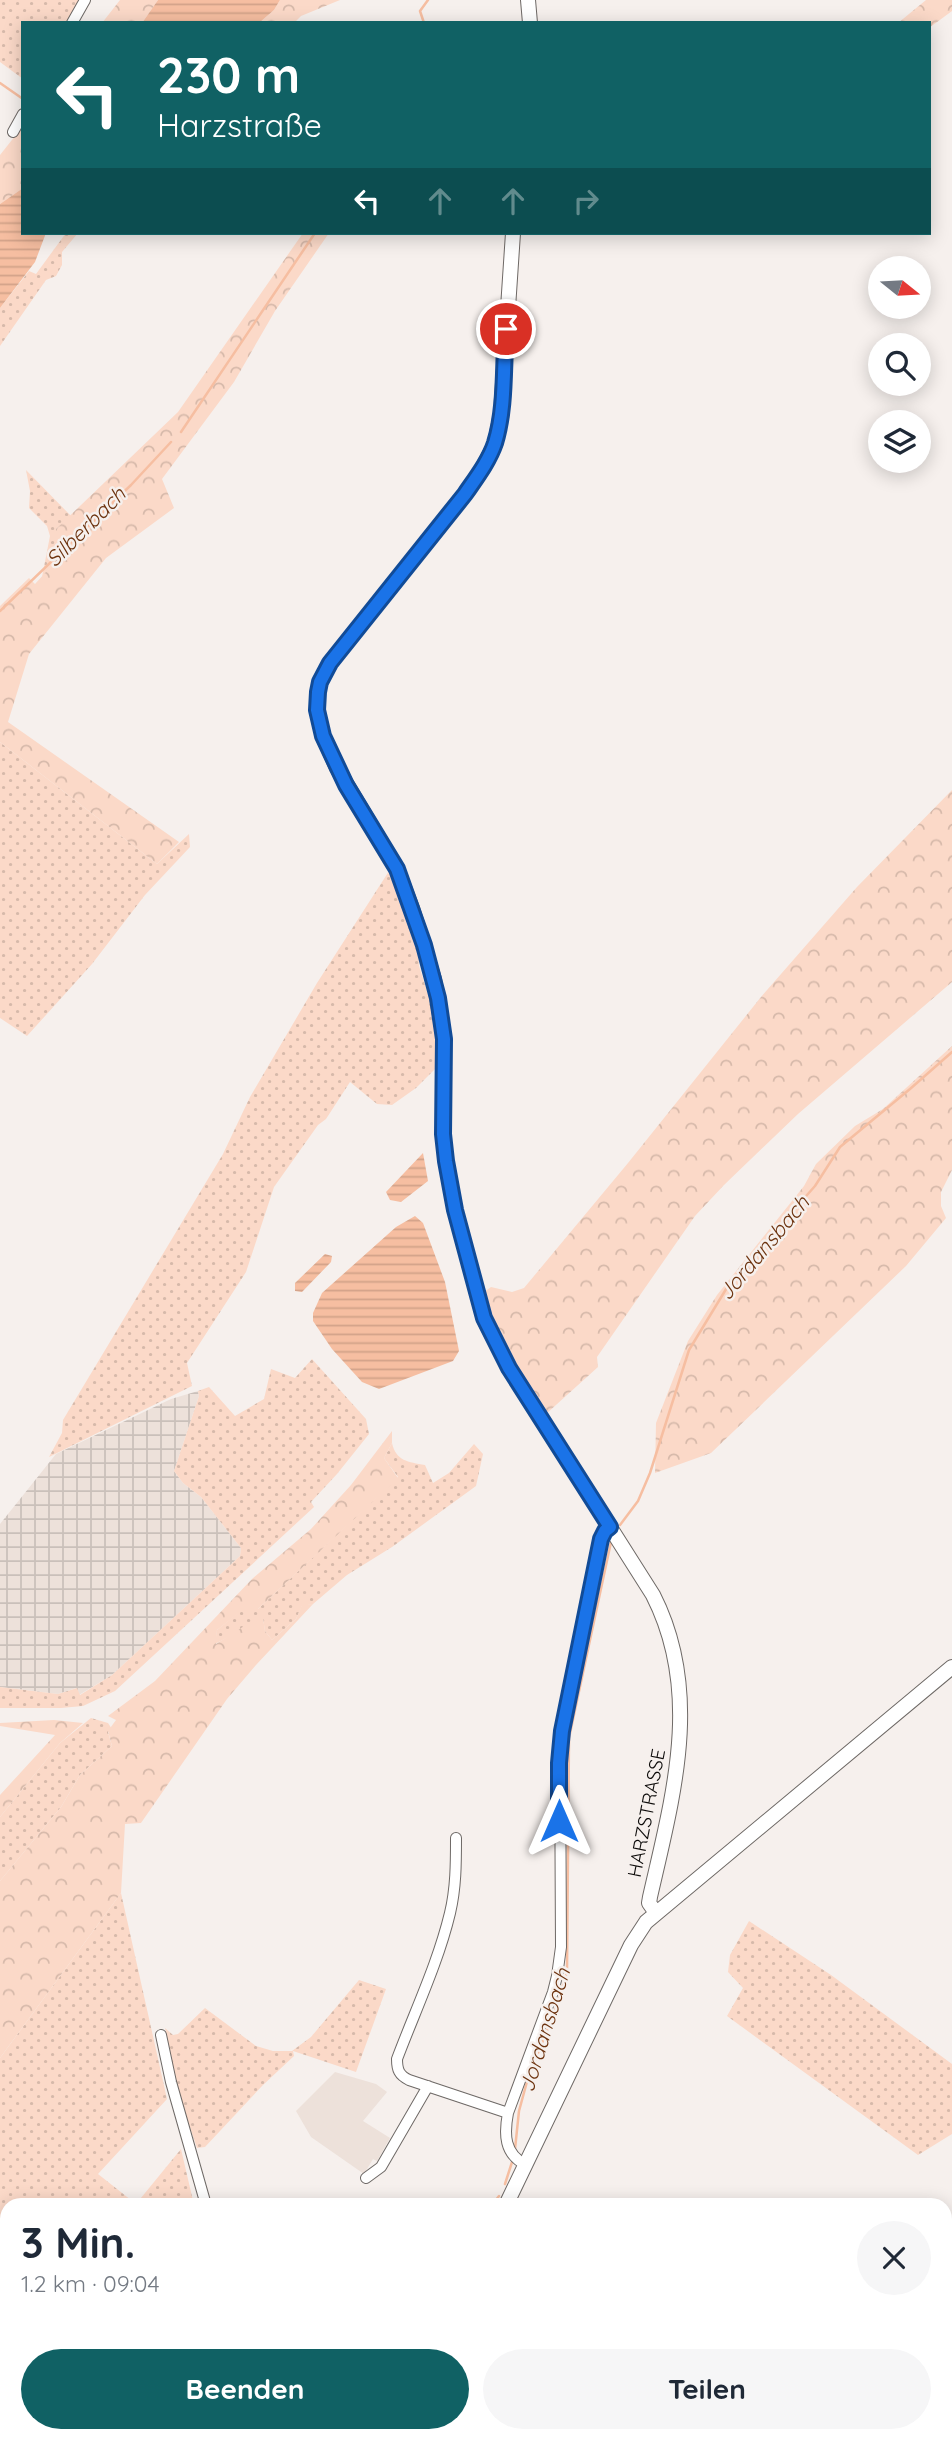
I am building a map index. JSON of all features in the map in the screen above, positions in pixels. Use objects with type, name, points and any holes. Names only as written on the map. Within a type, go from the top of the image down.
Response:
[{"type":"street","points":[[73,21],[85,0]]},
{"type":"street","points":[[528,0],[530,21]]},
{"type":"street","points":[[13,132],[21,118]]},
{"type":"street","name":"HARZSTRASSE","points":[[513,238],[501,412],[495,444],[465,494],[338,651],[323,675],[318,692],[319,722],[346,785],[397,869],[424,945],[443,1025],[444,1148],[449,1184],[484,1318],[509,1368],[664,1616],[673,1644],[678,1671],[680,1715],[677,1766],[650,1896],[649,1903],[656,1913]]},
{"type":"street","points":[[523,2164],[510,2151],[505,2138],[508,2113],[557,1976],[561,1947],[560,1746],[601,1539],[610,1527]]},
{"type":"street","points":[[509,2198],[631,1945],[646,1922],[952,1667]]},
{"type":"street","points":[[456,1838],[456,1864],[450,1911],[434,1964],[397,2059],[397,2067],[403,2077],[508,2113]]},
{"type":"street","points":[[161,2035],[171,2082],[204,2198]]},
{"type":"street","points":[[366,2178],[381,2166],[428,2086]]},
{"type":"shaded area","points":[[158,0],[280,0],[274,10],[261,21],[143,21]]},
{"type":"shaded area","points":[[21,189],[21,235],[45,235],[35,262],[0,308],[0,204]]},
{"type":"shaded area","points":[[423,1153],[428,1181],[401,1202],[390,1200],[386,1192]]},
{"type":"shaded area","points":[[415,1216],[423,1223],[445,1282],[459,1351],[453,1361],[379,1389],[362,1382],[332,1349],[313,1321],[313,1313],[322,1293],[396,1227]]},
{"type":"shaded area","points":[[325,1254],[332,1256],[331,1262],[302,1292],[295,1291],[295,1283]]},
{"type":"shaded area","points":[[198,1391],[199,1396],[174,1471],[183,1483],[201,1497],[241,1548],[240,1556],[112,1675],[79,1695],[76,1688],[58,1694],[0,1687],[0,1524],[56,1454],[171,1399]]},
{"type":"shaded area","points":[[335,2072],[376,2084],[387,2092],[363,2121],[390,2138],[377,2161],[373,2159],[364,2174],[311,2137],[296,2111]]},
{"type":"green space","points":[[0,0],[81,0],[69,21],[21,21],[21,78],[0,62]]},
{"type":"green space","points":[[120,0],[158,0],[143,21],[104,21]]},
{"type":"green space","points":[[280,0],[340,0],[301,16],[296,21],[261,21],[274,10]]},
{"type":"green space","points":[[926,0],[952,0],[952,11],[931,27],[931,21],[900,21]]},
{"type":"green space","points":[[21,129],[21,189],[0,204],[0,155]]},
{"type":"green space","points":[[65,235],[76,235],[62,252],[62,265],[56,276],[46,280],[0,346],[0,308],[29,271],[36,274]]},
{"type":"green space","points":[[302,235],[328,235],[275,311],[234,382],[162,479],[174,508],[106,558],[29,654],[8,722],[179,842],[157,864],[0,742],[0,606],[29,578],[35,584],[55,562],[56,529],[178,412]]},
{"type":"green space","points":[[26,470],[71,516],[56,529],[56,561],[42,577],[50,536],[47,526],[29,508],[30,491]]},
{"type":"green space","points":[[0,742],[157,864],[189,834],[190,847],[145,895],[92,964],[27,1036],[0,1018]]},
{"type":"green space","points":[[952,790],[952,982],[798,1114],[724,1185],[695,1216],[597,1357],[598,1367],[546,1414],[505,1351],[493,1324],[484,1292],[491,1287],[512,1292],[524,1288],[761,997],[857,887]]},
{"type":"green space","points":[[391,868],[418,945],[419,966],[435,1016],[435,1069],[416,1088],[392,1105],[377,1104],[350,1082],[326,1119],[318,1125],[274,1187],[246,1272],[187,1363],[192,1386],[49,1457],[62,1433],[63,1420],[223,1154],[250,1097],[317,983]]},
{"type":"green space","points":[[952,1046],[952,1170],[941,1192],[941,1206],[946,1218],[906,1266],[711,1453],[655,1473],[656,1423],[688,1341],[717,1295],[804,1186],[816,1164],[855,1126],[883,1109]]},
{"type":"green space","points":[[312,1359],[366,1419],[369,1434],[311,1502],[314,1507],[115,1691],[83,1706],[0,1708],[0,1687],[58,1694],[77,1688],[80,1695],[112,1675],[240,1556],[241,1548],[201,1497],[183,1483],[174,1471],[199,1396],[198,1391],[209,1387],[235,1416],[264,1399],[271,1369],[295,1378]]},
{"type":"green space","points":[[392,1431],[392,1443],[384,1458],[398,1478],[258,1609],[244,1609],[217,1630],[216,1644],[249,1623],[263,1618],[265,1631],[272,1640],[296,1619],[302,1605],[313,1604],[227,1699],[141,1823],[125,1824],[121,1893],[0,2058],[0,1881],[61,1807],[80,1775],[112,1746],[108,1731],[116,1720],[108,1716],[155,1681],[252,1579],[311,1529],[351,1485]]},
{"type":"green space","points":[[392,1443],[400,1457],[425,1465],[433,1483],[449,1473],[474,1444],[483,1454],[476,1486],[392,1547],[347,1575],[313,1604],[302,1606],[296,1619],[272,1640],[265,1631],[263,1619],[215,1644],[217,1630],[244,1608],[258,1609],[398,1477],[384,1458]]},
{"type":"green space","points":[[91,1718],[108,1723],[112,1729],[108,1732],[112,1746],[80,1775],[61,1807],[0,1881],[0,1817],[60,1743]]},
{"type":"green space","points":[[54,1720],[83,1723],[60,1743],[0,1817],[0,1795],[55,1735],[0,1726],[0,1723]]},
{"type":"green space","points":[[121,1893],[167,2099],[98,2174],[128,2198],[0,2198],[0,2058]]},
{"type":"green space","points":[[749,1921],[831,1975],[952,2064],[952,2134],[918,2155],[727,2016],[743,1988],[728,1972],[730,1955]]},
{"type":"green space","points":[[359,1980],[386,1989],[356,2072],[293,2051],[294,2056],[205,2147],[197,2148],[179,2095],[165,2028],[173,2035],[178,2034],[205,2008],[256,2046],[273,2051],[292,2051],[311,2037]]},
{"type":"green space","points":[[181,2149],[192,2198],[141,2198]]},
{"type":"waterway","name":"Silberbach","points":[[423,21],[420,11],[428,0]]},
{"type":"waterway","points":[[0,83],[21,98]]},
{"type":"waterway","name":"Silberbach","points":[[181,432],[314,235]]},
{"type":"waterway","name":"Silberbach","points":[[0,611],[131,485],[171,442]]},
{"type":"waterway","name":"Jordansbach","points":[[620,1525],[638,1501],[650,1473],[689,1350],[731,1281],[815,1186],[840,1147],[952,1052]]},
{"type":"waterway","name":"Jordansbach","points":[[515,2149],[519,2111],[528,2078],[556,2008],[567,1972],[569,1738],[611,1542]]},
{"type":"waterway","name":"Jordansbach","points":[[505,2184],[513,2159]]},
{"type":"route","points":[[506,329],[501,412],[495,444],[465,494],[338,651],[320,682],[317,710],[323,736],[337,768],[397,869],[424,945],[443,1025],[443,1134],[449,1184],[484,1318],[509,1368],[610,1527],[601,1539],[562,1731],[559,1821]]}]
